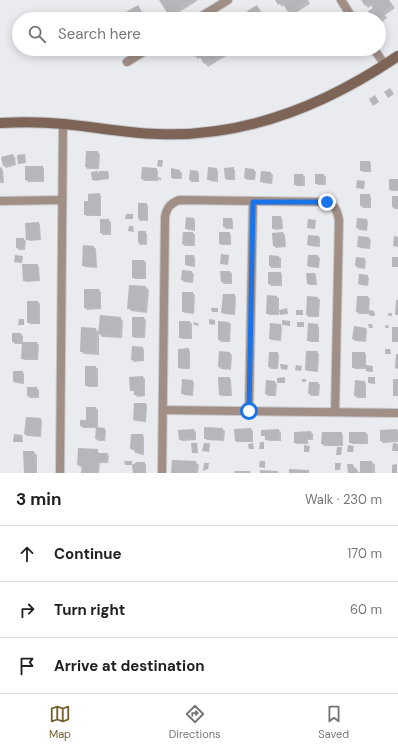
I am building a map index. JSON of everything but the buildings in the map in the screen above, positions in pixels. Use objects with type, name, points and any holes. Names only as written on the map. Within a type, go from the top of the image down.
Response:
[{"type":"main road","points":[[0,123],[22,122],[63,124],[158,134],[186,134],[222,130],[265,121],[295,112],[355,84],[398,56]]},
{"type":"street","points":[[208,12],[228,0]]},
{"type":"street","points":[[341,0],[349,12]]},
{"type":"street","points":[[127,62],[137,56]]},
{"type":"street","points":[[379,56],[385,65]]},
{"type":"street","points":[[60,473],[63,124]]},
{"type":"street","points":[[0,201],[62,200]]},
{"type":"street","points":[[162,473],[165,217],[167,209],[171,204],[179,200],[327,202],[334,206],[338,212],[340,220],[335,412]]},
{"type":"street","points":[[249,411],[253,202]]},
{"type":"street","points":[[163,410],[398,413]]},
{"type":"route","points":[[249,411],[253,202],[327,202]]}]
